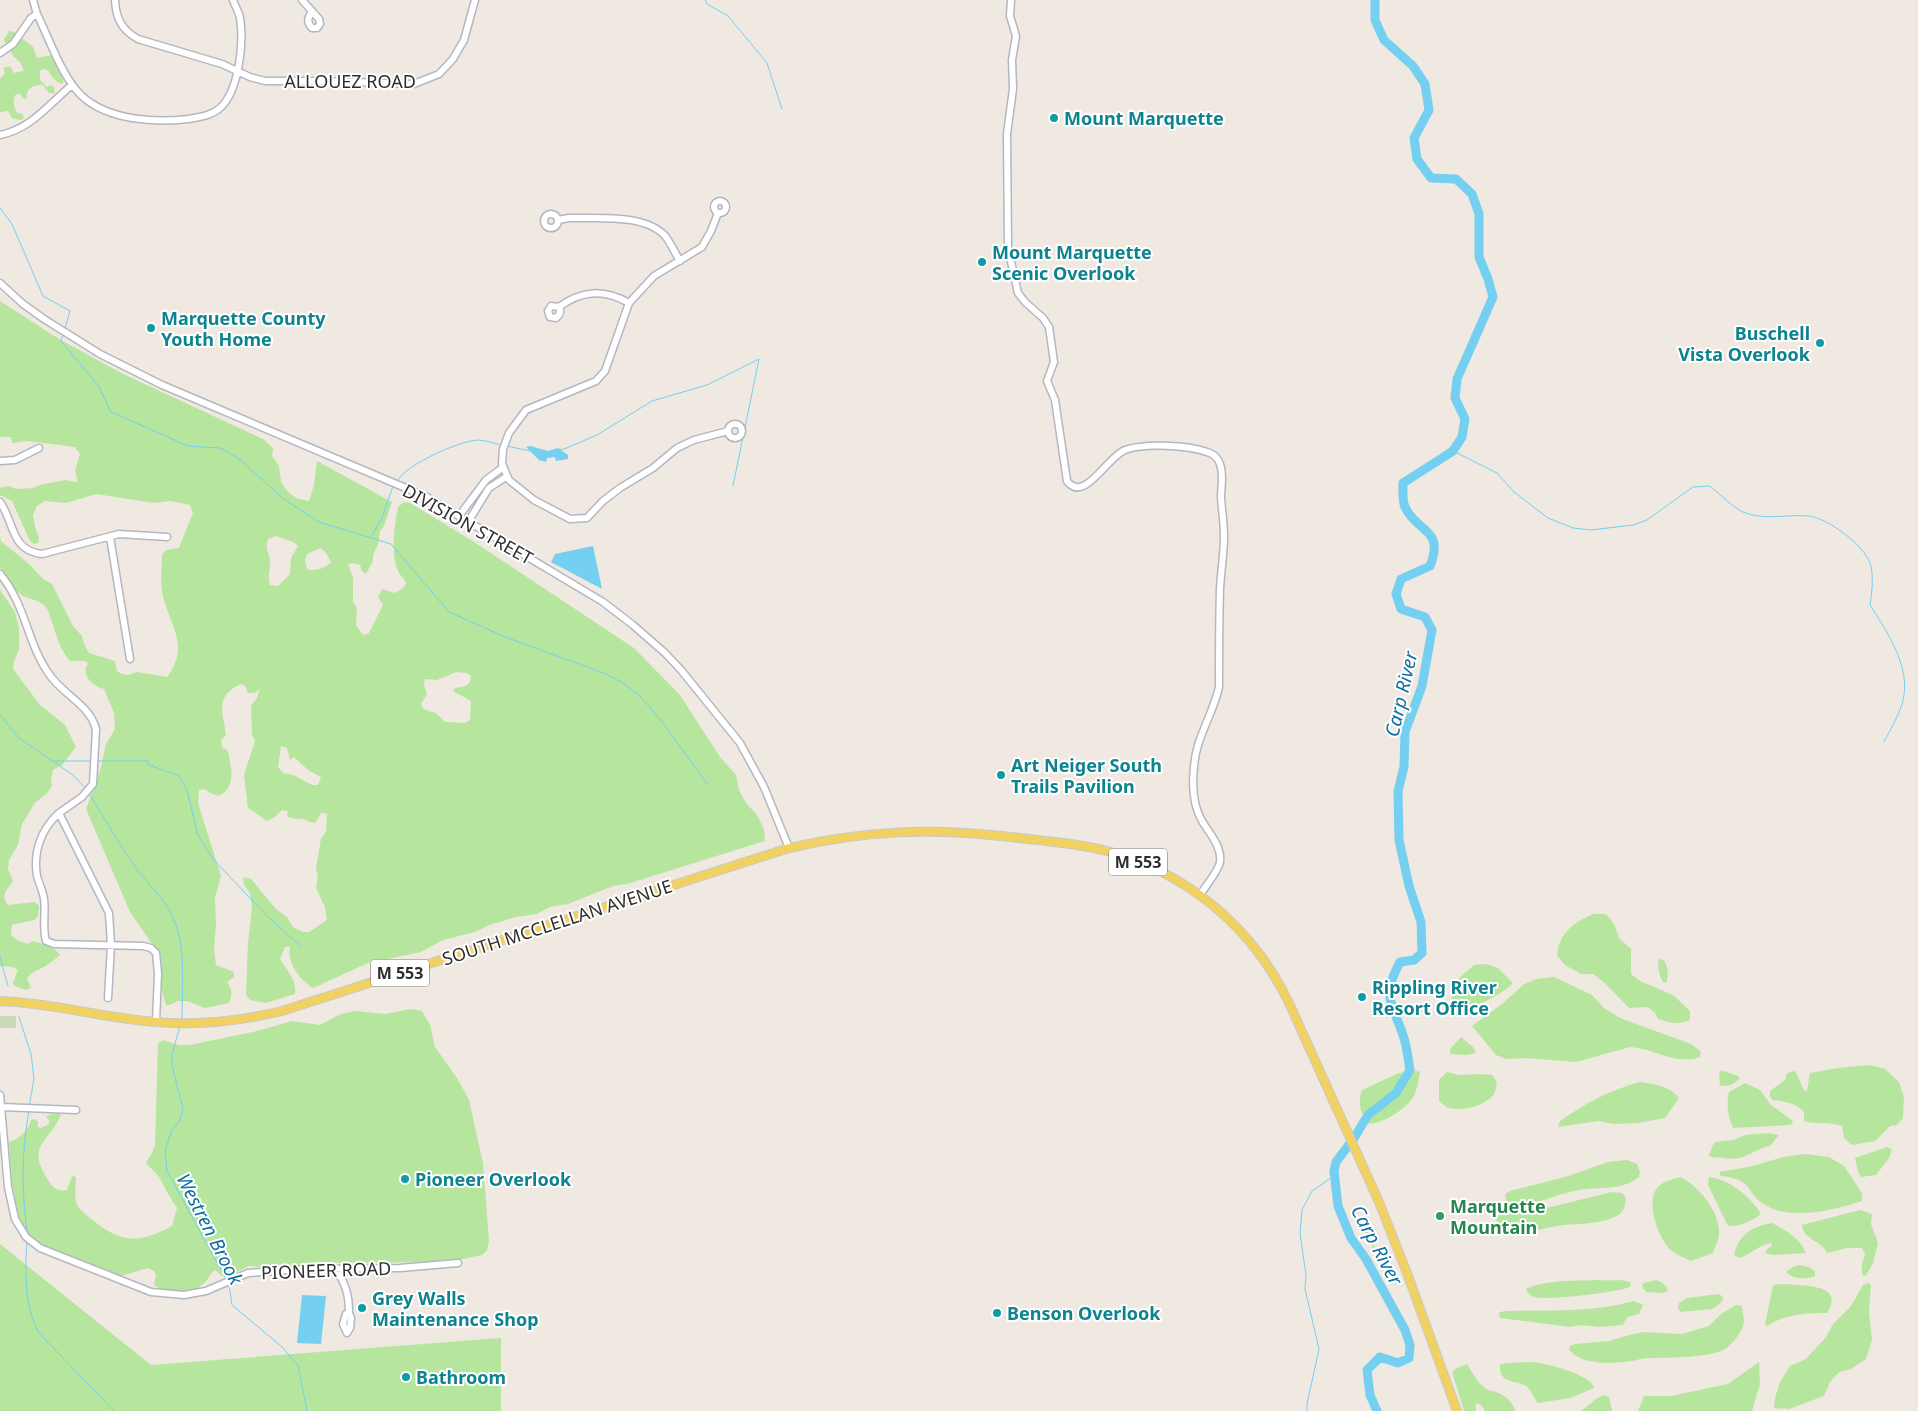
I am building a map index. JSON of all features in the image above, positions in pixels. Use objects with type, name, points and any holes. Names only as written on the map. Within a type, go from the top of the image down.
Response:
[{"type":"main road","name":"M 553","points":[[789,848],[845,836],[899,831],[964,832],[1047,841],[1083,846],[1131,858],[1171,877],[1200,895],[1244,935],[1276,979],[1289,1003],[1356,1148],[1407,1273],[1457,1411]]},
{"type":"main road","name":"SOUTH MCCLELLAN AVENUE","points":[[0,1001],[49,1005],[156,1022],[208,1024],[239,1020],[282,1011],[789,848]]},
{"type":"street","points":[[33,0],[37,14],[72,85],[90,102],[120,114],[147,121],[203,117],[220,109],[231,92],[238,71],[240,17],[233,0]]},
{"type":"street","name":"ALLOUEZ ROAD","points":[[115,0],[119,20],[126,33],[145,42],[222,64],[265,81],[414,84],[439,74],[453,59],[464,40],[475,0]]},
{"type":"street","points":[[302,0],[312,11]]},
{"type":"street","points":[[1010,0],[1010,16],[1016,36],[1012,60],[1013,89],[1007,134],[1008,248],[1018,293],[1043,318],[1049,327],[1054,362],[1048,381],[1055,400],[1067,481],[1072,487],[1076,488],[1085,485],[1122,451],[1138,446],[1153,445],[1200,450],[1215,456],[1220,463],[1224,538],[1220,590],[1219,687],[1216,700],[1207,719],[1196,752],[1194,768],[1196,804],[1202,820],[1210,831],[1220,852],[1220,864],[1200,895]]},
{"type":"street","points":[[0,53],[13,44],[30,18],[37,14]]},
{"type":"street","points":[[0,135],[23,128],[72,85]]},
{"type":"street","points":[[718,214],[712,231],[702,247],[654,276],[629,303],[605,371],[596,382],[526,410],[509,433],[503,449],[502,468],[506,477],[534,500],[570,519],[587,518],[620,488],[653,468],[677,448],[694,440],[728,431]]},
{"type":"street","points":[[558,220],[569,218],[635,220],[649,224],[665,236],[680,261]]},
{"type":"street","name":"DIVISION STREET","points":[[0,283],[22,304],[44,319],[82,344],[129,369],[427,497],[604,603],[633,625],[681,670],[740,743],[764,787],[789,848]]},
{"type":"street","points":[[559,307],[570,299],[587,294],[615,296],[629,303]]},
{"type":"street","points":[[0,461],[15,460],[39,448]]},
{"type":"street","points":[[459,516],[486,480],[502,468]]},
{"type":"street","points":[[468,522],[489,488],[506,477]]},
{"type":"street","points":[[0,502],[19,544],[24,549],[33,553],[42,554],[119,534],[168,537]]},
{"type":"street","points":[[110,537],[130,659]]},
{"type":"street","points":[[0,574],[14,592],[38,656],[47,672],[56,684],[89,714],[94,720],[96,729],[93,784],[82,797],[59,813],[44,831],[37,861],[37,876],[44,900],[44,933],[46,942],[54,944],[143,946],[151,948],[156,953],[158,973],[156,1022]]},
{"type":"street","points":[[59,813],[108,914],[111,945],[108,998]]},
{"type":"street","name":"PIONEER ROAD","points":[[0,1095],[8,1186],[15,1219],[26,1237],[40,1248],[152,1292],[184,1295],[206,1291],[248,1273],[334,1268],[400,1268],[458,1263]]},
{"type":"street","points":[[1,1107],[76,1110]]},
{"type":"street","points":[[334,1268],[345,1285],[349,1299],[349,1313]]},
{"type":"green space","points":[[9,31],[14,32],[33,47],[37,58],[52,55],[56,59],[56,67],[63,79],[63,84],[58,82],[48,70],[43,69],[40,71],[40,80],[47,87],[51,85],[54,87],[55,94],[49,93],[43,85],[40,85],[34,86],[29,90],[27,98],[24,99],[20,94],[16,94],[14,106],[17,113],[22,114],[24,118],[21,120],[12,118],[8,111],[0,112],[0,79],[5,73],[3,68],[10,66],[14,73],[24,71],[20,62],[13,56],[4,40]]},
{"type":"green space","points":[[0,301],[59,339],[123,374],[263,439],[273,448],[272,456],[279,466],[281,482],[289,493],[298,499],[309,501],[314,485],[317,461],[392,502],[384,526],[380,531],[373,561],[366,574],[362,571],[360,565],[348,564],[353,578],[353,602],[357,608],[356,625],[362,634],[369,633],[383,605],[378,597],[382,589],[395,593],[406,584],[399,573],[394,556],[398,507],[404,502],[410,503],[471,540],[634,648],[680,695],[720,757],[736,775],[739,790],[746,803],[757,815],[764,829],[765,841],[627,884],[613,886],[568,904],[550,907],[537,914],[516,917],[489,925],[475,932],[443,940],[421,952],[368,963],[313,988],[295,970],[290,959],[290,947],[285,947],[280,959],[293,980],[295,994],[266,1003],[250,1000],[246,995],[248,943],[252,907],[250,894],[244,884],[243,877],[251,879],[276,909],[287,917],[293,927],[303,932],[309,932],[327,920],[325,907],[316,888],[318,876],[316,869],[321,838],[326,832],[327,814],[321,813],[315,823],[291,818],[287,816],[288,811],[282,810],[275,817],[267,821],[248,808],[244,775],[255,741],[252,735],[251,706],[257,698],[260,689],[254,693],[248,693],[245,686],[241,684],[227,694],[222,705],[226,735],[221,740],[222,747],[228,751],[231,782],[225,792],[219,796],[205,789],[199,790],[198,803],[221,876],[215,898],[216,924],[214,949],[216,965],[234,972],[234,977],[227,982],[231,990],[231,997],[229,1003],[205,1008],[187,1001],[177,1001],[166,1005],[162,991],[161,957],[130,912],[86,809],[101,767],[106,744],[115,729],[114,713],[104,689],[96,686],[89,680],[86,672],[88,664],[86,661],[70,661],[65,655],[46,607],[19,593],[0,568],[0,536],[1,541],[29,564],[43,579],[52,584],[73,626],[82,636],[89,653],[115,661],[117,671],[122,674],[128,675],[137,672],[167,677],[174,666],[178,645],[162,592],[162,554],[167,550],[179,548],[193,513],[190,505],[171,501],[154,503],[96,494],[66,503],[45,501],[37,506],[33,515],[39,538],[38,543],[34,544],[30,541],[12,501],[0,495],[0,488],[9,486],[16,489],[32,488],[66,480],[78,481],[75,471],[80,454],[75,447],[28,441],[12,443],[11,437],[0,437]],"holes":[[[276,536],[293,542],[298,546],[291,558],[290,574],[278,586],[270,585],[268,539]],[[321,548],[331,562],[320,569],[307,569],[305,561],[307,554]],[[456,672],[467,673],[471,676],[468,684],[455,688],[453,691],[471,701],[470,720],[465,723],[445,722],[436,713],[423,709],[421,704],[427,694],[424,685],[425,679],[437,680]],[[281,746],[287,748],[290,760],[294,757],[308,770],[321,777],[318,785],[312,785],[293,775],[283,773],[278,767]]]},
{"type":"green space","points":[[0,590],[15,612],[19,628],[19,649],[13,669],[40,705],[65,725],[76,747],[62,765],[53,770],[52,786],[35,803],[22,824],[18,845],[9,860],[8,869],[13,881],[4,895],[8,905],[35,902],[39,906],[38,916],[34,920],[12,925],[11,935],[19,941],[28,944],[33,941],[48,946],[55,949],[60,955],[29,976],[27,979],[31,988],[26,990],[15,986],[13,983],[18,970],[13,967],[0,966]]},
{"type":"green space","points":[[1593,914],[1606,914],[1614,924],[1619,938],[1631,949],[1631,974],[1640,981],[1673,995],[1690,1011],[1690,1020],[1682,1023],[1670,1022],[1658,1019],[1655,1013],[1648,1007],[1629,1008],[1606,984],[1593,974],[1581,974],[1565,965],[1557,955],[1564,934],[1579,921]]},
{"type":"green space","points":[[1659,959],[1664,960],[1666,966],[1668,974],[1666,983],[1663,982],[1659,974]]},
{"type":"green space","points":[[1487,964],[1498,968],[1513,983],[1494,997],[1459,1015],[1451,1017],[1450,1007],[1456,981],[1474,965]]},
{"type":"green space","points":[[1554,977],[1592,995],[1604,1008],[1620,1018],[1691,1044],[1701,1052],[1700,1057],[1691,1059],[1673,1058],[1630,1047],[1576,1062],[1526,1058],[1506,1059],[1496,1055],[1472,1026],[1502,1004],[1523,985],[1536,979]]},
{"type":"green space","points":[[411,1009],[422,1011],[430,1025],[435,1047],[457,1078],[469,1100],[483,1163],[489,1240],[487,1250],[482,1255],[448,1262],[313,1263],[284,1266],[273,1264],[262,1267],[248,1266],[229,1277],[222,1276],[215,1270],[199,1287],[187,1292],[173,1292],[154,1285],[156,1275],[154,1271],[148,1268],[121,1276],[54,1251],[38,1242],[24,1229],[18,1215],[12,1182],[9,1142],[23,1134],[31,1120],[35,1119],[38,1122],[38,1127],[41,1128],[49,1124],[49,1120],[46,1117],[51,1114],[61,1115],[41,1146],[39,1159],[48,1180],[54,1187],[58,1190],[67,1190],[72,1176],[76,1177],[76,1198],[80,1209],[113,1234],[123,1237],[141,1238],[151,1236],[172,1226],[177,1208],[159,1177],[146,1162],[155,1145],[158,1044],[163,1040],[179,1045],[190,1045],[257,1031],[292,1021],[320,1025],[341,1014],[356,1011],[385,1014]]},
{"type":"green space","points":[[0,1016],[16,1016],[16,1028],[0,1028]]},
{"type":"green space","points":[[1461,1037],[1474,1048],[1476,1053],[1466,1055],[1450,1054],[1450,1049]]},
{"type":"green space","points":[[1870,1065],[1885,1069],[1899,1082],[1904,1097],[1903,1118],[1897,1125],[1890,1126],[1875,1141],[1852,1145],[1844,1138],[1842,1126],[1804,1121],[1804,1112],[1797,1106],[1772,1100],[1770,1096],[1770,1091],[1785,1080],[1787,1073],[1795,1071],[1804,1090],[1807,1091],[1810,1073]]},
{"type":"green space","points":[[1721,1070],[1738,1076],[1740,1079],[1731,1085],[1720,1086],[1719,1074]]},
{"type":"green space","points":[[1420,1072],[1417,1086],[1414,1096],[1408,1103],[1385,1120],[1367,1123],[1360,1107],[1362,1090],[1399,1073]]},
{"type":"green space","points":[[1447,1072],[1458,1075],[1492,1075],[1497,1082],[1495,1093],[1486,1101],[1474,1107],[1455,1109],[1448,1107],[1439,1101],[1439,1080]]},
{"type":"green space","points":[[1640,1082],[1667,1088],[1679,1098],[1665,1118],[1638,1123],[1614,1124],[1598,1121],[1558,1127],[1560,1121],[1579,1108],[1608,1093]]},
{"type":"green space","points":[[1745,1083],[1760,1090],[1771,1105],[1793,1121],[1791,1125],[1733,1128],[1728,1110],[1729,1092]]},
{"type":"green space","points":[[1768,1133],[1779,1135],[1770,1146],[1743,1157],[1729,1159],[1711,1157],[1709,1155],[1716,1142],[1734,1140],[1745,1135]]},
{"type":"green space","points":[[1887,1147],[1892,1150],[1889,1158],[1876,1175],[1861,1177],[1855,1158]]},
{"type":"green space","points":[[1806,1154],[1829,1157],[1844,1166],[1862,1193],[1862,1201],[1822,1211],[1792,1213],[1766,1205],[1755,1197],[1742,1182],[1721,1176],[1719,1172],[1753,1166],[1783,1157]]},
{"type":"green space","points":[[1627,1160],[1637,1164],[1640,1172],[1639,1177],[1624,1185],[1574,1191],[1521,1206],[1513,1206],[1506,1200],[1505,1194],[1510,1191],[1565,1177],[1608,1162]]},
{"type":"green space","points":[[1681,1177],[1701,1193],[1712,1208],[1718,1225],[1719,1236],[1713,1253],[1691,1261],[1675,1253],[1666,1245],[1658,1228],[1653,1209],[1655,1192],[1659,1186],[1666,1181]]},
{"type":"green space","points":[[1709,1177],[1717,1178],[1732,1185],[1751,1201],[1761,1214],[1737,1226],[1728,1226],[1708,1185]]},
{"type":"green space","points":[[1612,1192],[1622,1193],[1626,1198],[1622,1211],[1608,1220],[1513,1234],[1503,1230],[1495,1218],[1502,1212],[1530,1212]]},
{"type":"green space","points":[[1860,1210],[1872,1214],[1871,1224],[1878,1243],[1873,1263],[1866,1276],[1862,1275],[1862,1264],[1865,1254],[1862,1248],[1847,1248],[1827,1253],[1822,1246],[1806,1234],[1802,1225]]},
{"type":"green space","points":[[1363,1221],[1375,1248],[1377,1257],[1364,1229]]},
{"type":"green space","points":[[1772,1223],[1796,1239],[1806,1253],[1773,1255],[1765,1253],[1772,1246],[1771,1243],[1740,1258],[1734,1255],[1739,1242],[1747,1233],[1759,1226]]},
{"type":"green space","points":[[0,1244],[151,1365],[501,1338],[501,1411],[0,1411]]},
{"type":"green space","points":[[1799,1265],[1809,1267],[1815,1271],[1815,1276],[1801,1278],[1793,1277],[1787,1273],[1793,1267]]},
{"type":"green space","points":[[1620,1280],[1630,1282],[1631,1286],[1615,1291],[1552,1298],[1533,1297],[1526,1289],[1546,1283]]},
{"type":"green space","points":[[1656,1280],[1664,1284],[1668,1291],[1664,1293],[1646,1292],[1642,1286],[1644,1283]]},
{"type":"green space","points":[[1868,1283],[1871,1285],[1869,1311],[1872,1340],[1866,1359],[1851,1369],[1839,1372],[1830,1382],[1824,1396],[1789,1409],[1774,1408],[1780,1382],[1790,1366],[1806,1359],[1826,1337],[1833,1324],[1851,1306],[1863,1285]]},
{"type":"green space","points":[[1773,1285],[1811,1286],[1826,1291],[1831,1296],[1831,1303],[1827,1313],[1796,1315],[1781,1319],[1767,1326],[1765,1325]]},
{"type":"green space","points":[[1719,1294],[1723,1297],[1722,1302],[1712,1309],[1680,1312],[1678,1308],[1679,1303],[1687,1298]]},
{"type":"green space","points":[[1634,1301],[1643,1305],[1639,1314],[1627,1317],[1623,1325],[1599,1327],[1580,1325],[1570,1327],[1500,1318],[1499,1313],[1504,1311],[1586,1309]]},
{"type":"green space","points":[[1736,1305],[1742,1306],[1743,1326],[1731,1344],[1718,1352],[1698,1356],[1644,1358],[1635,1361],[1605,1363],[1584,1360],[1569,1350],[1570,1346],[1575,1344],[1609,1341],[1644,1332],[1682,1334],[1709,1326],[1721,1314]]},
{"type":"green space","points":[[1534,1362],[1558,1367],[1577,1374],[1585,1378],[1594,1388],[1570,1398],[1538,1403],[1526,1386],[1504,1378],[1500,1371],[1500,1365],[1506,1363]]},
{"type":"green space","points":[[1759,1362],[1760,1384],[1752,1411],[1638,1411],[1644,1396],[1671,1396],[1728,1384]]},
{"type":"green space","points":[[1467,1364],[1481,1385],[1505,1397],[1515,1411],[1485,1411],[1481,1405],[1476,1403],[1476,1411],[1464,1411],[1452,1372]]},
{"type":"green space","points":[[1604,1395],[1609,1397],[1612,1411],[1580,1411],[1597,1398]]},
{"type":"water","points":[[530,446],[548,451],[558,448],[568,455],[568,459],[556,461],[555,457],[547,458],[546,462],[539,460],[526,447]]},
{"type":"water","points":[[593,546],[602,589],[551,562],[555,554]]},
{"type":"water","points":[[302,1295],[326,1296],[321,1344],[297,1343]]},
{"type":"waterway","points":[[705,0],[707,4],[728,16],[767,63],[782,109]]},
{"type":"waterway","name":"Carp River","points":[[1375,0],[1375,20],[1384,40],[1413,66],[1425,84],[1429,110],[1414,138],[1417,159],[1431,178],[1456,179],[1472,194],[1479,214],[1479,257],[1493,297],[1457,379],[1455,398],[1465,419],[1462,437],[1453,451],[1403,483],[1405,507],[1416,522],[1432,537],[1434,544],[1434,554],[1430,566],[1401,579],[1396,594],[1401,609],[1425,617],[1432,630],[1422,686],[1405,732],[1404,767],[1398,791],[1399,840],[1409,886],[1421,922],[1422,953],[1414,960],[1400,962],[1394,974],[1390,992],[1392,1007],[1406,1044],[1410,1070],[1396,1093],[1368,1115],[1336,1162],[1334,1171],[1338,1206],[1351,1238],[1366,1259],[1405,1330],[1410,1345],[1409,1358],[1398,1363],[1380,1357],[1367,1370],[1370,1395],[1377,1411]]},
{"type":"waterway","points":[[0,208],[12,224],[43,296],[70,311],[65,328]]},
{"type":"waterway","points":[[63,334],[61,341],[98,385],[111,412],[188,446],[220,448],[238,458],[285,500],[319,522],[391,544],[449,612],[503,636],[606,674],[623,683],[639,695],[660,719],[708,785]]},
{"type":"waterway","points":[[559,450],[597,435],[652,401],[707,385],[759,359],[733,486]]},
{"type":"waterway","points":[[397,481],[402,474],[421,461],[457,445],[477,440],[501,445]]},
{"type":"waterway","points":[[507,446],[530,451]]},
{"type":"waterway","points":[[1453,451],[1497,473],[1514,492],[1548,518],[1573,528],[1591,530],[1633,525],[1647,520],[1693,487],[1710,486],[1735,507],[1751,515],[1767,517],[1808,516],[1824,521],[1844,533],[1860,548],[1870,563],[1872,578],[1870,605],[1890,639],[1901,664],[1904,678],[1902,704],[1884,742]]},
{"type":"waterway","points":[[371,537],[382,518],[393,486]]},
{"type":"waterway","name":"Westren Brook","points":[[0,715],[19,738],[73,775],[85,788]]},
{"type":"waterway","points":[[55,761],[91,761]]},
{"type":"waterway","points":[[98,761],[149,761],[147,764],[179,776],[187,790],[198,835],[212,858],[266,915],[300,946]]},
{"type":"waterway","name":"Westren Brook","points":[[89,793],[131,862],[164,902],[176,925],[182,952],[182,1019]]},
{"type":"waterway","points":[[0,957],[8,986]]},
{"type":"waterway","points":[[19,1017],[31,1054],[34,1079],[29,1107]]},
{"type":"waterway","name":"Westren Brook","points":[[180,1026],[172,1054],[172,1066],[183,1109],[180,1120],[171,1132],[165,1152],[167,1171],[226,1279]]},
{"type":"waterway","points":[[27,1233],[23,1172],[29,1111]]},
{"type":"waterway","points":[[1307,1411],[1319,1349],[1305,1289],[1306,1275],[1300,1233],[1302,1210],[1312,1191],[1334,1176]]},
{"type":"waterway","points":[[27,1240],[26,1287],[30,1310],[38,1332],[114,1411]]},
{"type":"waterway","name":"Westren Brook","points":[[229,1285],[232,1305],[281,1346],[298,1365],[307,1411]]},
{"type":"place","name":"Mount Marquette","points":[[1054,118]]},
{"type":"place","name":"Mount Marquette Scenic Overlook","points":[[982,262]]},
{"type":"place","name":"Marquette County Youth Home","points":[[151,328]]},
{"type":"place","name":"Buschell Vista Overlook","points":[[1820,343]]},
{"type":"place","name":"Art Neiger South Trails Pavilion","points":[[1001,775]]},
{"type":"place","name":"Rippling River Resort Office","points":[[1362,997]]},
{"type":"place","name":"Pioneer Overlook","points":[[405,1179]]},
{"type":"place","name":"Marquette Mountain","points":[[1440,1216]]},
{"type":"place","name":"Grey Walls Maintenance Shop","points":[[362,1308]]},
{"type":"place","name":"Benson Overlook","points":[[997,1313]]},
{"type":"place","name":"Bathroom","points":[[406,1377]]}]
